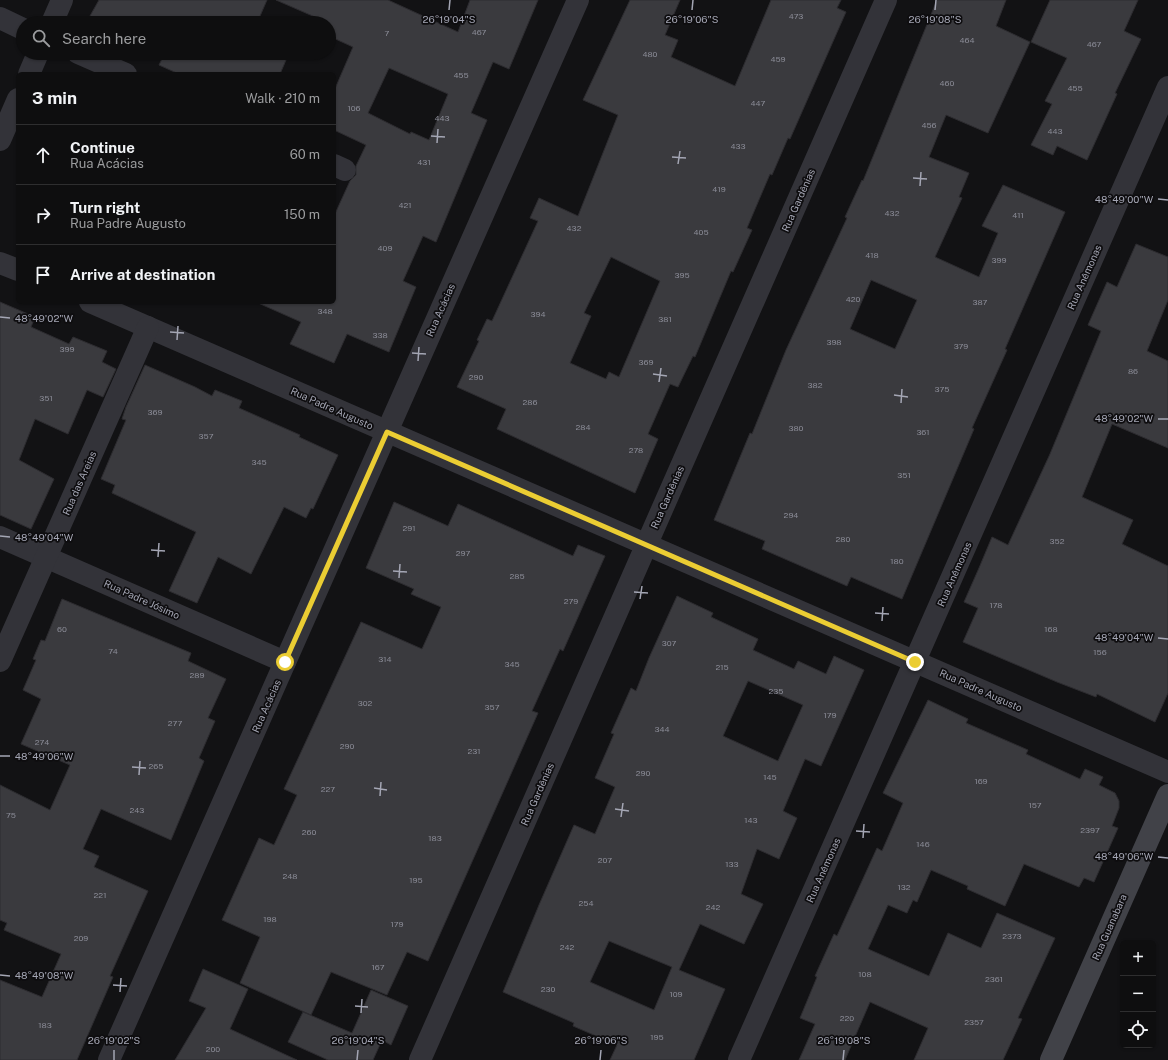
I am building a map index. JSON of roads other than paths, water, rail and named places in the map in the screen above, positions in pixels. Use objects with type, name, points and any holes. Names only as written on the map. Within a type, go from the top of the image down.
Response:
[{"type":"main road","name":"Rua Guanabara","points":[[1051,1060],[1168,794]]},
{"type":"street","points":[[55,16],[62,0]]},
{"type":"street","name":"Rua Acácias","points":[[109,1060],[578,0]]},
{"type":"street","name":"Rua Gardênias","points":[[420,1060],[886,0]]},
{"type":"street","points":[[0,18],[16,26]]},
{"type":"street","points":[[30,72],[35,60]]},
{"type":"street","points":[[94,60],[121,72]]},
{"type":"street","name":"Rua Anêmonas","points":[[739,1060],[1168,87]]},
{"type":"street","points":[[0,140],[16,104]]},
{"type":"street","points":[[0,263],[16,269]]},
{"type":"street","name":"Rua Padre Augusto","points":[[95,304],[1168,772]]},
{"type":"street","name":"Rua das Areias","points":[[0,661],[148,327]]},
{"type":"street","name":"Rua Padre Jósimo","points":[[0,537],[285,662]]}]
